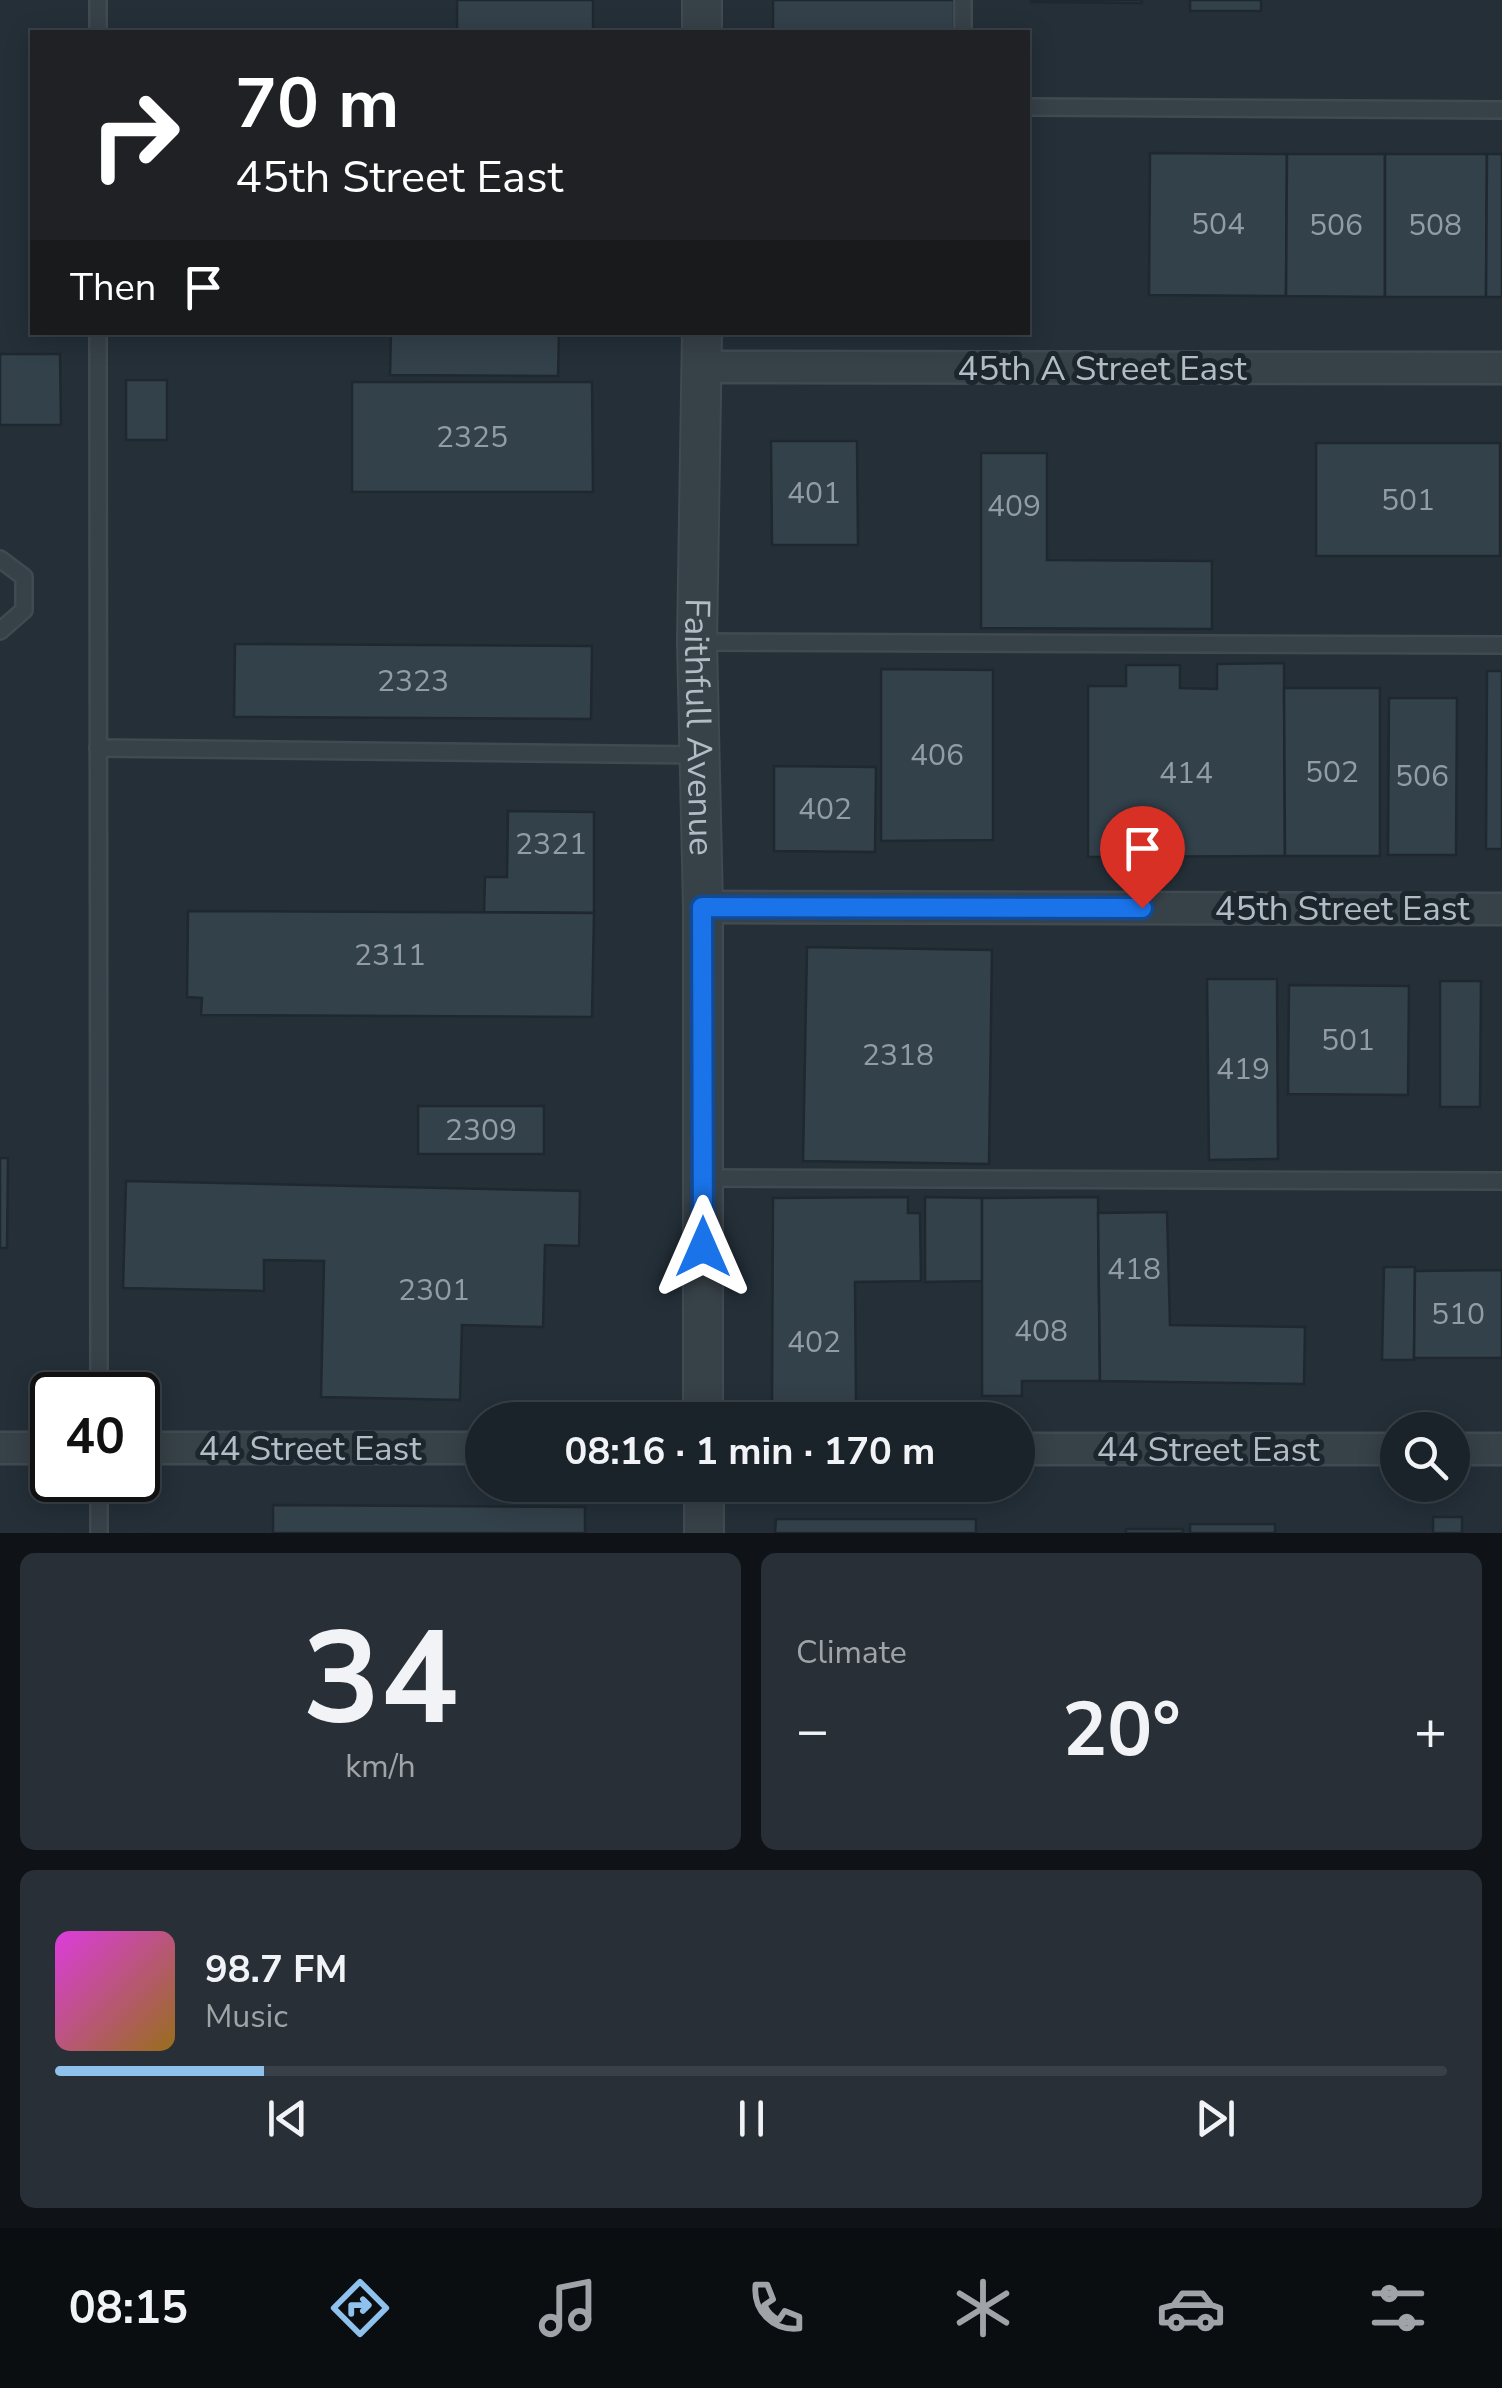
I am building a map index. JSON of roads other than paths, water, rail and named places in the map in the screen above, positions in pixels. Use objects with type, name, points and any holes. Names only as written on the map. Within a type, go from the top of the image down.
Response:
[{"type":"street","points":[[702,0],[702,30]]},
{"type":"street","name":"45th A Street East","points":[[702,350],[1502,368]]},
{"type":"street","name":"Faithfull Avenue","points":[[702,350],[696,642],[702,907],[704,1402]]},
{"type":"street","name":"45th Street East","points":[[702,907],[1502,908]]},
{"type":"street","points":[[0,1448],[30,1448]]},
{"type":"street","name":"44 Street East","points":[[160,1448],[465,1448]]},
{"type":"street","name":"44 Street East","points":[[1035,1448],[1380,1449]]},
{"type":"street","points":[[1470,1449],[1502,1449]]},
{"type":"street","points":[[704,1502],[704,1533]]},
{"type":"lane","points":[[98,0],[98,30]]},
{"type":"lane","points":[[963,0],[963,30]]},
{"type":"lane","points":[[1030,107],[1502,110]]},
{"type":"lane","points":[[98,335],[99,1372]]},
{"type":"lane","points":[[0,559],[24,577],[24,610],[0,631]]},
{"type":"lane","points":[[696,642],[1502,644]]},
{"type":"lane","points":[[98,748],[699,755]]},
{"type":"lane","points":[[703,1178],[1502,1181]]},
{"type":"lane","points":[[99,1502],[99,1533]]}]
